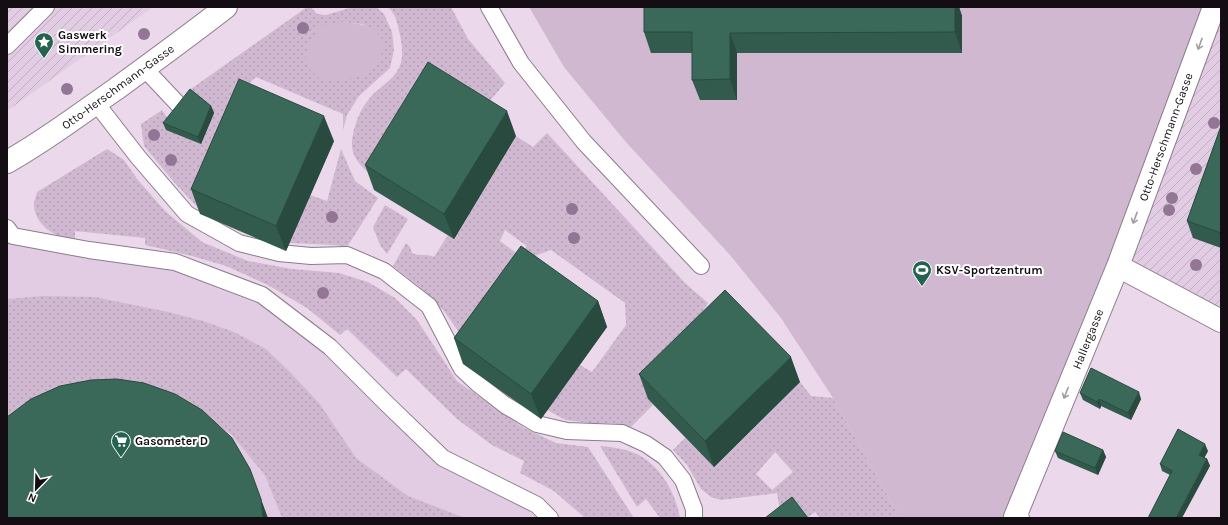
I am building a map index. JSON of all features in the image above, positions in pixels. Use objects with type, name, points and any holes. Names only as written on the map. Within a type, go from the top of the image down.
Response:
[{"type":"street","name":"Otto-Herschmann-Gasse","points":[[7,162],[31,149],[96,103],[226,7]]},
{"type":"street","name":"Otto-Herschmann-Gasse","points":[[1118,266],[1214,7]]},
{"type":"street","points":[[1118,266],[1221,321]]},
{"type":"street","name":"Hallergasse","points":[[1018,518],[1015,516],[1118,266]]},
{"type":"lane","points":[[7,46],[46,7]]},
{"type":"lane","points":[[489,7],[521,63],[584,142],[701,266]]},
{"type":"lane","points":[[144,68],[197,124]]},
{"type":"lane","points":[[96,103],[138,157],[187,214],[239,242],[279,253],[311,256],[347,255],[384,271],[428,306],[462,369],[478,384],[506,405],[537,424],[567,431],[622,433],[646,444],[665,457],[683,480],[694,509],[694,518]]},
{"type":"lane","points":[[7,228],[13,236],[89,250],[175,262],[262,295],[330,347],[443,458],[537,505],[550,518]]},
{"type":"shaded area","name":"Gaswerk Simmering","points":[[7,7],[153,7],[7,111]]},
{"type":"shaded area","points":[[307,7],[311,7],[317,14],[326,15],[353,7],[376,7],[384,14],[392,32],[394,50],[390,68],[359,96],[347,115],[343,130],[343,114],[256,77],[234,97],[201,211],[144,146],[141,124],[162,110],[171,123],[166,129],[214,113],[188,91]],"holes":[[[340,22],[362,24],[376,31]]]},
{"type":"shaded area","points":[[388,7],[451,7],[468,39],[505,83],[489,102],[379,181],[357,161],[353,152],[352,140],[357,119],[363,107],[370,98],[396,73],[401,64],[402,52],[400,35],[395,17]]},
{"type":"shaded area","name":"KSV-Sportzentrum","points":[[529,7],[1214,7],[1011,518],[900,518],[833,398],[781,318],[730,255],[625,141],[564,67]]},
{"type":"shaded area","points":[[1221,7],[1221,321],[1118,266]]},
{"type":"shaded area","points":[[340,22],[363,25],[375,31],[383,42],[381,55],[373,67],[358,77],[320,80],[308,68],[305,60],[309,46],[319,26]]},
{"type":"shaded area","points":[[547,133],[685,283],[708,303],[671,358],[648,399],[653,405],[630,428],[614,423],[589,423],[566,420],[547,410],[580,365],[592,372],[626,325],[625,303],[551,250],[532,257],[461,335],[444,311],[421,288],[393,266],[406,243],[410,247],[412,253],[434,257],[448,235],[454,238],[516,136],[533,147]],"holes":[[[505,230],[527,246],[519,255],[500,241]]]},
{"type":"shaded area","points":[[107,149],[124,160],[138,180],[165,211],[202,242],[248,261],[292,269],[339,273],[368,282],[395,298],[417,320],[457,381],[524,428],[556,443],[588,447],[634,518],[585,518],[554,491],[520,473],[524,461],[492,445],[457,419],[406,369],[397,377],[347,329],[340,335],[307,308],[268,285],[226,266],[145,245],[145,238],[75,231],[75,240],[61,237],[48,230],[42,225],[35,212],[34,203],[37,192]]},
{"type":"shaded area","points":[[341,149],[355,181],[378,198],[347,247],[290,243],[310,195],[327,201]]},
{"type":"shaded area","points":[[385,205],[408,219],[387,254],[380,245],[373,227]]},
{"type":"shaded area","points":[[7,228],[175,262],[262,295],[443,458],[550,518],[7,518]]},
{"type":"shaded area","points":[[43,296],[95,297],[168,312],[203,321],[234,332],[266,349],[289,371],[319,403],[356,458],[408,496],[465,518],[282,518],[265,475],[231,434],[199,412],[7,434],[7,299]]},
{"type":"shaded area","points":[[800,382],[811,396],[833,398],[900,518],[820,518],[815,512],[807,518],[781,517],[777,493],[721,500],[711,497],[701,489],[687,465],[673,450],[685,438],[714,466]],"holes":[[[775,452],[793,472],[772,490],[756,474]]]},
{"type":"shaded area","points":[[600,446],[630,451],[647,460],[661,474],[666,482],[675,500],[680,518],[660,518],[646,499],[637,507]]},
{"type":"building","points":[[644,7],[955,7],[955,32],[730,33],[730,79],[692,80],[692,32],[644,32]]},
{"type":"building","points":[[428,62],[507,111],[444,214],[365,165]]},
{"type":"building","points":[[239,79],[324,116],[276,226],[191,189]]},
{"type":"building","points":[[190,89],[211,106],[198,137],[163,123]]},
{"type":"building","points":[[1221,126],[1221,233],[1187,221]]},
{"type":"building","points":[[521,246],[598,301],[531,394],[454,338]]},
{"type":"building","points":[[725,290],[791,357],[705,441],[639,374]]},
{"type":"building","points":[[1091,368],[1139,392],[1128,413],[1099,399],[1097,402],[1080,393]]},
{"type":"building","name":"Gasometer D","points":[[117,379],[144,383],[175,394],[202,410],[232,438],[250,469],[261,499],[263,518],[7,518],[7,417],[31,399],[60,386],[91,380]]},
{"type":"building","points":[[1178,429],[1205,444],[1199,455],[1207,459],[1176,518],[1148,518],[1172,471],[1160,464]]},
{"type":"building","points":[[1063,432],[1103,450],[1095,468],[1055,451]]},
{"type":"building","points":[[792,497],[808,518],[765,518]]},
{"type":"place","name":"Gaswerk Simmering","points":[[44,59]]},
{"type":"place","name":"KSV-Sportzentrum","points":[[922,287]]},
{"type":"place","name":"Gasometer D","points":[[121,458]]}]
